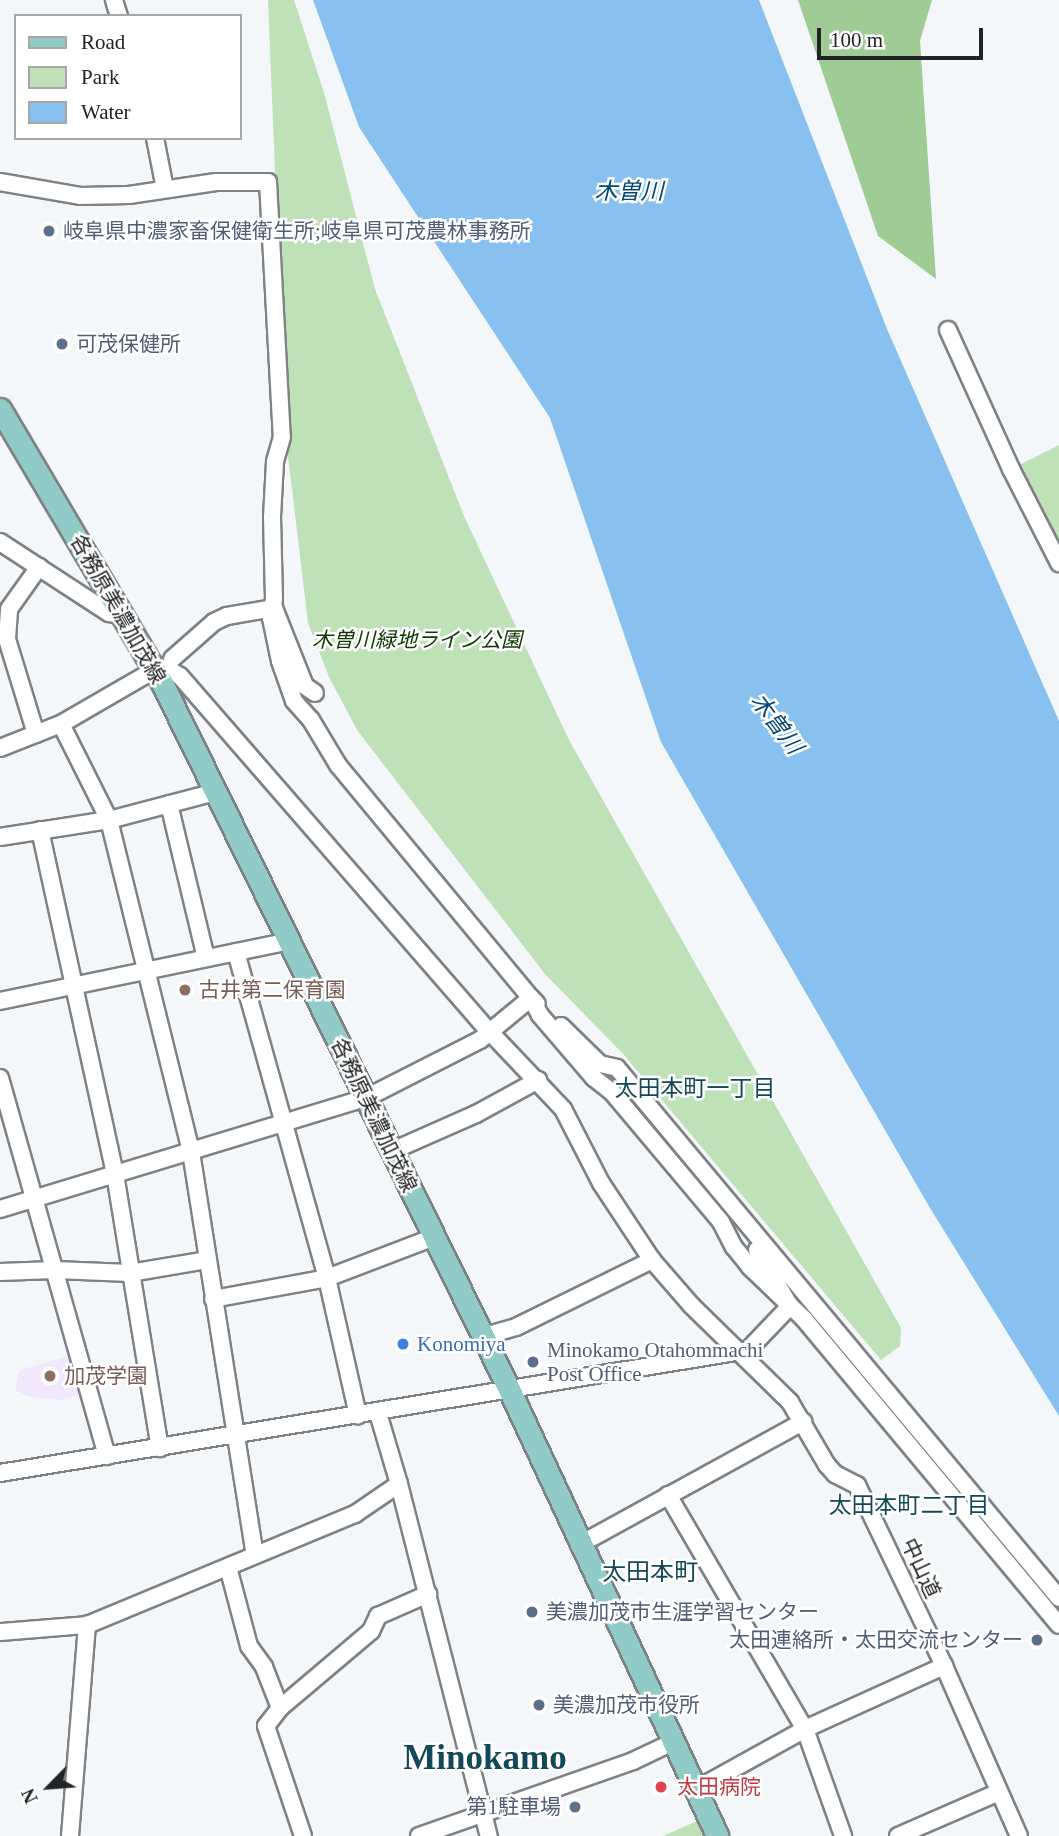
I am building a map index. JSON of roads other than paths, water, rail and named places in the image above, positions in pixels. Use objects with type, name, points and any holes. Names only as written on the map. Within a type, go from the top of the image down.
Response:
[{"type":"main road","name":"各務原美濃加茂線","points":[[0,409],[121,615],[163,665],[216,792],[432,1238],[509,1389],[579,1545],[717,1836]]},
{"type":"street","points":[[155,140],[165,189]]},
{"type":"street","points":[[0,182],[80,196],[129,195],[216,182],[268,182],[282,437],[275,462],[272,517],[274,608],[271,618],[280,662],[294,701],[311,720],[338,765],[531,998],[600,1064],[617,1068],[750,1231],[1059,1598]]},
{"type":"street","points":[[948,330],[1011,469],[1059,563]]},
{"type":"street","points":[[0,542],[109,613],[121,615]]},
{"type":"street","points":[[36,734],[7,639],[5,610],[39,567]]},
{"type":"street","points":[[274,608],[305,686],[315,692],[304,660]]},
{"type":"street","points":[[0,748],[61,723],[163,665],[203,628],[227,615],[274,608]]},
{"type":"street","name":"中山道","points":[[163,665],[180,676],[490,1032],[538,1080],[562,1109],[601,1183],[652,1260],[691,1305],[790,1402],[827,1465],[835,1474],[852,1481],[861,1492],[944,1667],[1018,1836]]},
{"type":"street","points":[[61,723],[109,820],[191,1152],[255,1554]]},
{"type":"street","points":[[0,837],[109,820],[216,792]]},
{"type":"street","points":[[169,804],[206,958]]},
{"type":"street","points":[[40,830],[115,1174],[160,1448]]},
{"type":"street","points":[[0,1001],[290,940]]},
{"type":"street","points":[[236,952],[327,1278],[358,1416]]},
{"type":"street","points":[[0,1209],[366,1098],[480,1040],[531,998]]},
{"type":"street","points":[[531,998],[540,1015],[594,1078],[612,1091],[721,1222],[734,1247],[750,1267],[804,1319],[1059,1625]]},
{"type":"street","points":[[0,1077],[107,1456]]},
{"type":"street","points":[[392,1151],[476,1114],[538,1080]]},
{"type":"street","points":[[750,1231],[750,1239],[790,1306]]},
{"type":"street","points":[[214,1299],[327,1278],[432,1238]]},
{"type":"street","points":[[0,1272],[55,1270],[130,1273],[208,1260]]},
{"type":"street","points":[[481,1337],[516,1327],[652,1260]]},
{"type":"street","points":[[0,1473],[740,1352],[748,1350],[790,1306]]},
{"type":"street","points":[[378,1413],[428,1594],[489,1836]]},
{"type":"street","points":[[579,1545],[803,1422]]},
{"type":"street","points":[[0,1632],[87,1625],[355,1514],[399,1484]]},
{"type":"street","points":[[668,1495],[805,1729],[843,1836]]},
{"type":"street","points":[[228,1567],[249,1646],[264,1667],[280,1708]]},
{"type":"street","points":[[303,1836],[266,1726],[280,1708],[371,1631],[378,1616],[428,1594]]},
{"type":"street","points":[[70,1836],[87,1625]]},
{"type":"street","points":[[695,1790],[805,1729],[944,1667]]},
{"type":"street","points":[[419,1836],[633,1761],[673,1742]]},
{"type":"street","points":[[898,1836],[999,1792]]},
{"type":"water","name":"木曽川","points":[[313,0],[759,0],[887,329],[1059,721],[1059,1416],[930,1208],[661,742],[550,418],[359,127]]},
{"type":"place","name":"岐阜県中濃家畜保健衛生所;岐阜県可茂農林事務所","points":[[49,231]]},
{"type":"place","name":"可茂保健所","points":[[62,344]]},
{"type":"place","name":"古井第二保育園","points":[[185,990]]},
{"type":"place","name":"Konomiya","points":[[403,1344]]},
{"type":"place","name":"Minokamo Otahommachi Post Office","points":[[533,1362]]},
{"type":"place","name":"加茂学園","points":[[50,1376]]},
{"type":"place","name":"美濃加茂市生涯学習センター","points":[[532,1612]]},
{"type":"place","name":"太田連絡所・太田交流センター","points":[[1037,1640]]},
{"type":"place","name":"美濃加茂市役所","points":[[539,1705]]},
{"type":"place","name":"太田病院","points":[[661,1787]]},
{"type":"place","name":"第1駐車場","points":[[575,1807]]},
{"type":"district","name":"太田本町一丁目","points":[[695,1089]]},
{"type":"district","name":"太田本町二丁目","points":[[909,1506]]},
{"type":"district","name":"太田本町","points":[[650,1573]]},
{"type":"district","name":"Minokamo","points":[[485,1758]]},
{"type":"park label","name":"木曽川緑地ライン公園","points":[[417,640]]}]
